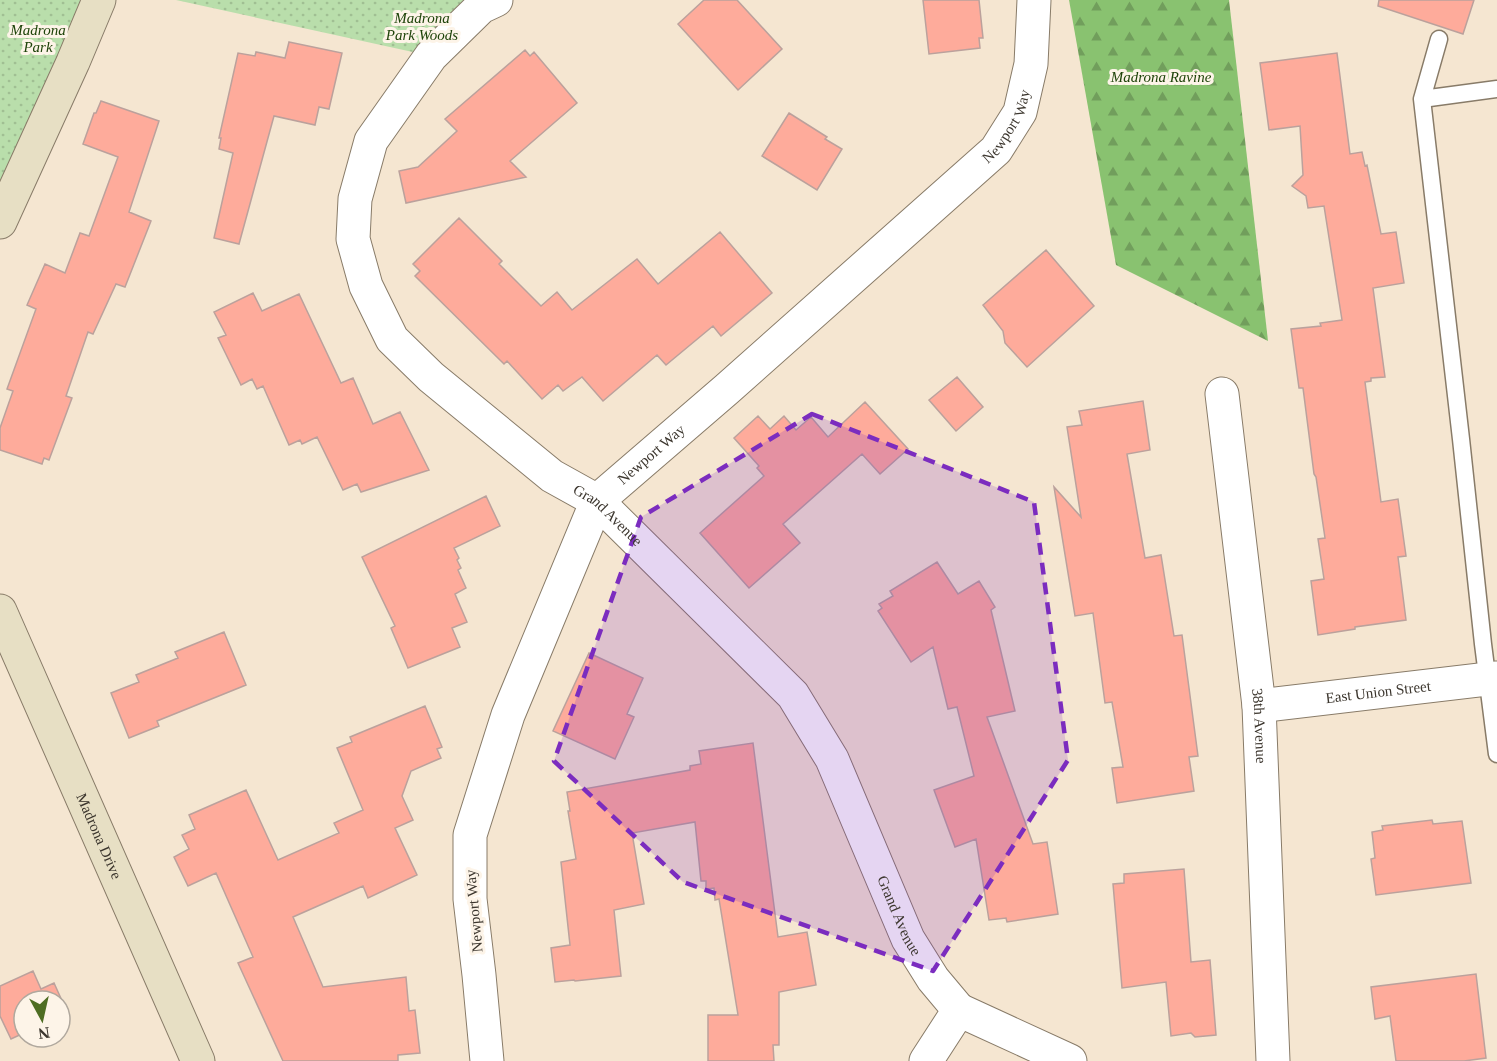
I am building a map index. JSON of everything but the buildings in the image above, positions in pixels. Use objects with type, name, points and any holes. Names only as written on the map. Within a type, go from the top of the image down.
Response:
[{"type":"street","points":[[0,222],[99,0]]},
{"type":"street","name":"Grand Avenue","points":[[495,0],[481,7],[431,56],[371,141],[355,199],[353,239],[366,286],[392,339],[431,377],[552,476],[597,501],[793,695],[832,759],[908,939],[933,980],[959,1010]]},
{"type":"street","name":"Newport Way","points":[[487,1061],[480,975],[470,899],[470,835],[508,715],[597,501],[996,150],[1020,112],[1031,64],[1034,0]]},
{"type":"street","name":"38th Avenue","points":[[1222,394],[1259,706],[1273,1061]]},
{"type":"street","name":"Madrona Drive","points":[[0,610],[198,1061]]},
{"type":"street","name":"East Union Street","points":[[1259,706],[1492,678]]},
{"type":"street","points":[[926,1061],[959,1010],[1070,1061]]},
{"type":"lane","points":[[1439,39],[1422,99],[1461,440],[1492,678],[1497,754]]},
{"type":"lane","points":[[1422,99],[1497,89]]},
{"type":"highlighted area","points":[[812,414],[1034,502],[1068,760],[933,971],[683,882],[554,761],[641,517]]},
{"type":"green space","name":"Madrona Park","points":[[0,0],[98,0],[0,220]]},
{"type":"green space","name":"Madrona Park Woods","points":[[176,0],[496,0],[431,56]]},
{"type":"green space","name":"Madrona Ravine","points":[[1069,0],[1229,0],[1268,341],[1116,265]]}]
